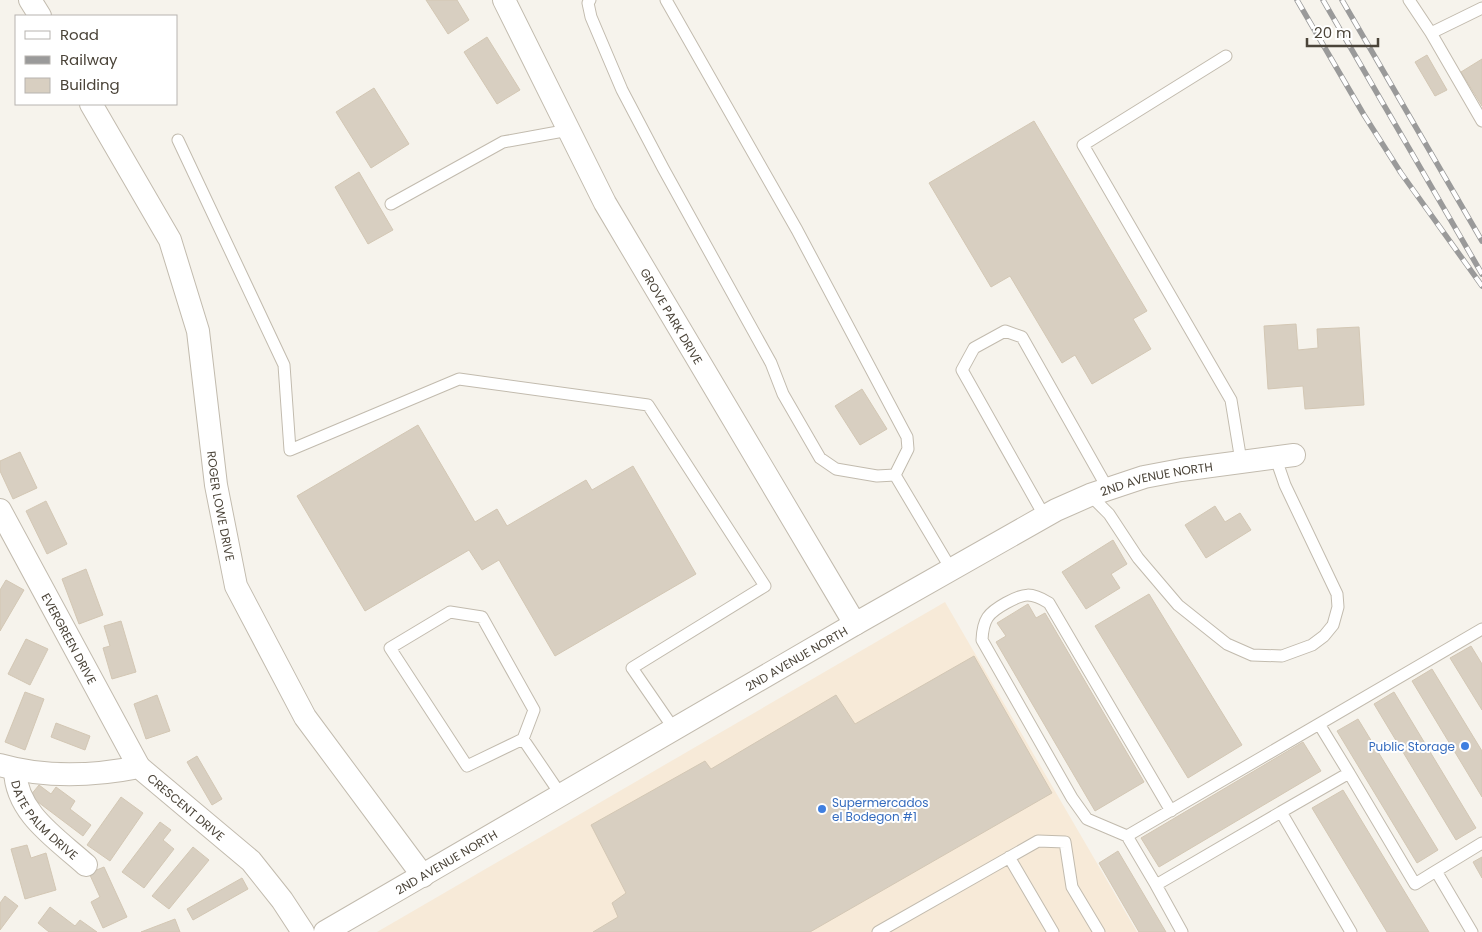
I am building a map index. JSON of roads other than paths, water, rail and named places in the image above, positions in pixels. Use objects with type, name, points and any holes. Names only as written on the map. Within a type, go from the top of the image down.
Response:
[{"type":"street","points":[[30,0],[39,15]]},
{"type":"street","name":"GROVE PARK DRIVE","points":[[504,0],[605,203],[855,624]]},
{"type":"street","name":"ROGER LOWE DRIVE","points":[[92,105],[170,240],[198,331],[216,485],[236,586],[305,717],[423,876]]},
{"type":"street","name":"2ND AVENUE NORTH","points":[[332,930],[674,729],[1045,516],[1099,492],[1153,475],[1284,455]]},
{"type":"street","name":"EVERGREEN DRIVE","points":[[0,510],[139,767]]},
{"type":"street","name":"CRESCENT DRIVE","points":[[7,768],[36,772],[78,774],[139,767],[251,861],[304,932]]},
{"type":"street","name":"DATE PALM DRIVE","points":[[7,768],[25,807],[33,817],[86,865]]},
{"type":"lane","points":[[590,0],[588,3],[590,17],[622,90],[766,355],[783,394],[820,458],[836,469],[877,476],[895,475]]},
{"type":"lane","points":[[666,0],[797,230],[907,437],[908,449],[895,475]]},
{"type":"lane","points":[[1409,0],[1431,33],[1482,121]]},
{"type":"lane","points":[[1431,33],[1482,8]]},
{"type":"lane","points":[[1226,56],[1083,145],[1230,400],[1241,461]]},
{"type":"lane","points":[[391,204],[503,142],[569,130]]},
{"type":"lane","points":[[178,140],[284,365],[290,450],[459,380],[648,405],[766,586],[632,668],[674,729]]},
{"type":"lane","points":[[1045,516],[962,370],[974,348],[1005,331],[1022,337],[1109,514],[1138,558],[1178,605],[1227,644],[1252,655],[1282,656],[1312,645],[1324,636],[1333,625],[1338,607],[1337,594],[1284,485],[1284,455]]},
{"type":"lane","points":[[895,475],[950,569]]},
{"type":"lane","points":[[1170,811],[1049,603],[1040,597],[1020,595],[994,610],[986,619],[982,628],[982,640],[1072,798],[1087,819],[1127,836],[1182,932]]},
{"type":"lane","points":[[450,612],[482,617],[534,710],[523,739],[467,766],[390,648],[450,612]]},
{"type":"lane","points":[[1127,836],[1482,629]]},
{"type":"lane","points":[[1319,724],[1415,884],[1482,843]]},
{"type":"lane","points":[[523,739],[561,796]]},
{"type":"lane","points":[[1156,885],[1349,773]]},
{"type":"lane","points":[[1281,812],[1349,931]]},
{"type":"lane","points":[[878,932],[1038,841],[1065,842],[1072,887],[1099,932]]},
{"type":"lane","points":[[1009,857],[1053,932]]},
{"type":"lane","points":[[1436,871],[1472,932]]},
{"type":"railway","points":[[1297,0],[1364,115],[1401,173],[1482,286]]},
{"type":"railway","points":[[1323,0],[1482,274]]},
{"type":"railway","points":[[1342,0],[1482,241]]},
{"type":"place","name":"Public Storage","points":[[1465,746]]},
{"type":"place","name":"Supermercados el Bodegon #1","points":[[822,809]]}]
